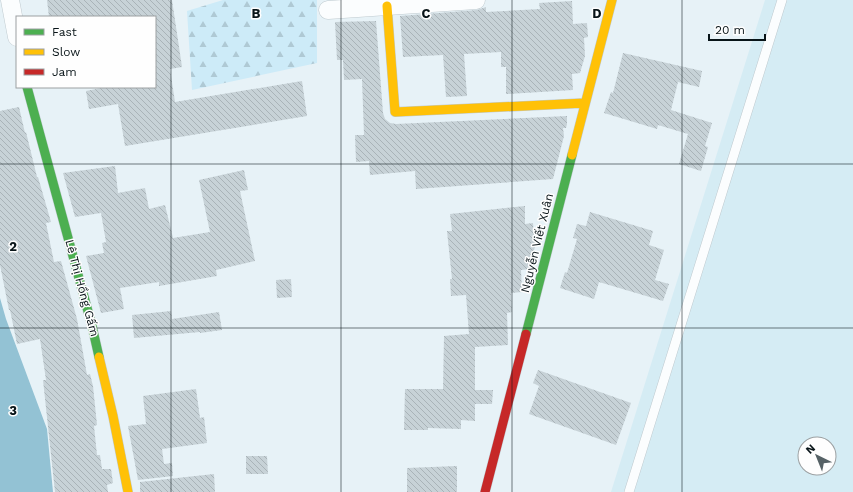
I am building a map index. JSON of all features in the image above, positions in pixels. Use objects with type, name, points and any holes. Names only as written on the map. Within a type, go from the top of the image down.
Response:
[{"type":"street","points":[[10,0],[16,32]]},
{"type":"street","points":[[328,10],[476,0]]},
{"type":"street","name":"Nguyễn Viết Xuân","points":[[485,492],[612,0]]},
{"type":"street","points":[[387,6],[395,112],[585,103]]},
{"type":"street","name":"Lê Thị Hồng Gấm","points":[[27,88],[92,326],[113,416],[128,492]]},
{"type":"lane","points":[[629,492],[782,0]]},
{"type":"shaded area","points":[[765,0],[853,0],[853,492],[611,492]]},
{"type":"shaded area","points":[[0,298],[6,319],[47,429],[53,492],[0,492]]},
{"type":"green space","points":[[223,0],[317,0],[317,63],[192,90],[187,11]]},
{"type":"building","points":[[47,0],[172,0],[182,67],[170,69],[175,102],[302,81],[307,116],[125,146],[118,104],[89,109],[86,91],[101,88],[156,88],[156,16],[49,16]]},
{"type":"building","points":[[572,1],[573,24],[587,23],[588,37],[584,38],[585,56],[580,73],[572,74],[573,90],[506,94],[506,67],[501,67],[501,52],[464,54],[467,96],[446,97],[443,55],[403,57],[400,16],[477,10],[486,7],[486,12],[540,9],[539,3]]},
{"type":"building","points":[[376,21],[383,113],[385,119],[390,123],[396,124],[567,116],[567,124],[566,128],[563,128],[564,136],[553,179],[416,189],[415,171],[370,175],[369,161],[356,162],[355,135],[364,135],[362,79],[344,80],[343,60],[337,60],[335,22]]},
{"type":"building","points":[[623,53],[702,71],[699,87],[678,82],[671,110],[712,123],[705,146],[708,147],[701,171],[679,164],[688,134],[658,125],[657,129],[604,113],[611,92],[613,93]]},
{"type":"building","points":[[19,107],[37,177],[51,222],[46,223],[54,262],[61,261],[77,319],[87,375],[90,374],[93,386],[97,425],[94,426],[97,455],[100,455],[102,469],[111,469],[113,483],[107,485],[108,492],[55,492],[43,380],[46,380],[40,339],[17,344],[9,310],[0,265],[0,111]]},
{"type":"building","points":[[115,166],[118,193],[145,188],[149,209],[165,205],[173,238],[210,232],[199,180],[244,170],[248,190],[240,191],[255,261],[216,270],[217,276],[159,286],[159,282],[120,288],[124,309],[101,313],[86,256],[104,253],[102,243],[106,242],[101,213],[75,217],[63,173]]},
{"type":"building","points":[[525,206],[525,224],[533,223],[535,246],[530,269],[521,270],[522,292],[511,293],[512,312],[507,313],[508,345],[475,347],[475,390],[493,390],[492,404],[475,404],[475,421],[461,420],[461,429],[428,428],[428,430],[404,430],[405,389],[443,389],[444,336],[469,334],[466,295],[451,296],[450,279],[452,279],[447,231],[452,231],[450,214]]},
{"type":"building","points":[[590,212],[653,231],[649,245],[664,250],[655,280],[669,284],[663,301],[599,282],[594,299],[560,288],[565,272],[567,273],[577,239],[573,238],[577,224],[586,226]]},
{"type":"building","points":[[291,279],[292,297],[277,298],[276,280]]},
{"type":"building","points":[[171,311],[172,319],[219,312],[222,330],[134,338],[132,315]]},
{"type":"building","points":[[538,370],[631,403],[616,445],[529,414],[539,386],[533,383]]},
{"type":"building","points":[[196,389],[200,418],[204,417],[207,443],[162,449],[164,464],[172,463],[173,476],[138,480],[128,426],[146,424],[143,396]]},
{"type":"building","points":[[246,456],[267,456],[268,474],[246,474]]},
{"type":"building","points":[[457,466],[457,492],[407,492],[407,468]]},
{"type":"building","points":[[214,474],[215,492],[140,492],[140,482]]},
{"type":"traffic: fast","points":[[27,88],[92,326],[99,357]]},
{"type":"traffic: fast","points":[[526,334],[572,155]]},
{"type":"traffic: slow","points":[[572,155],[612,0]]},
{"type":"traffic: slow","points":[[387,6],[395,112],[585,103]]},
{"type":"traffic: slow","points":[[99,357],[113,416],[128,492]]},
{"type":"traffic: jam","points":[[485,492],[526,334]]}]
